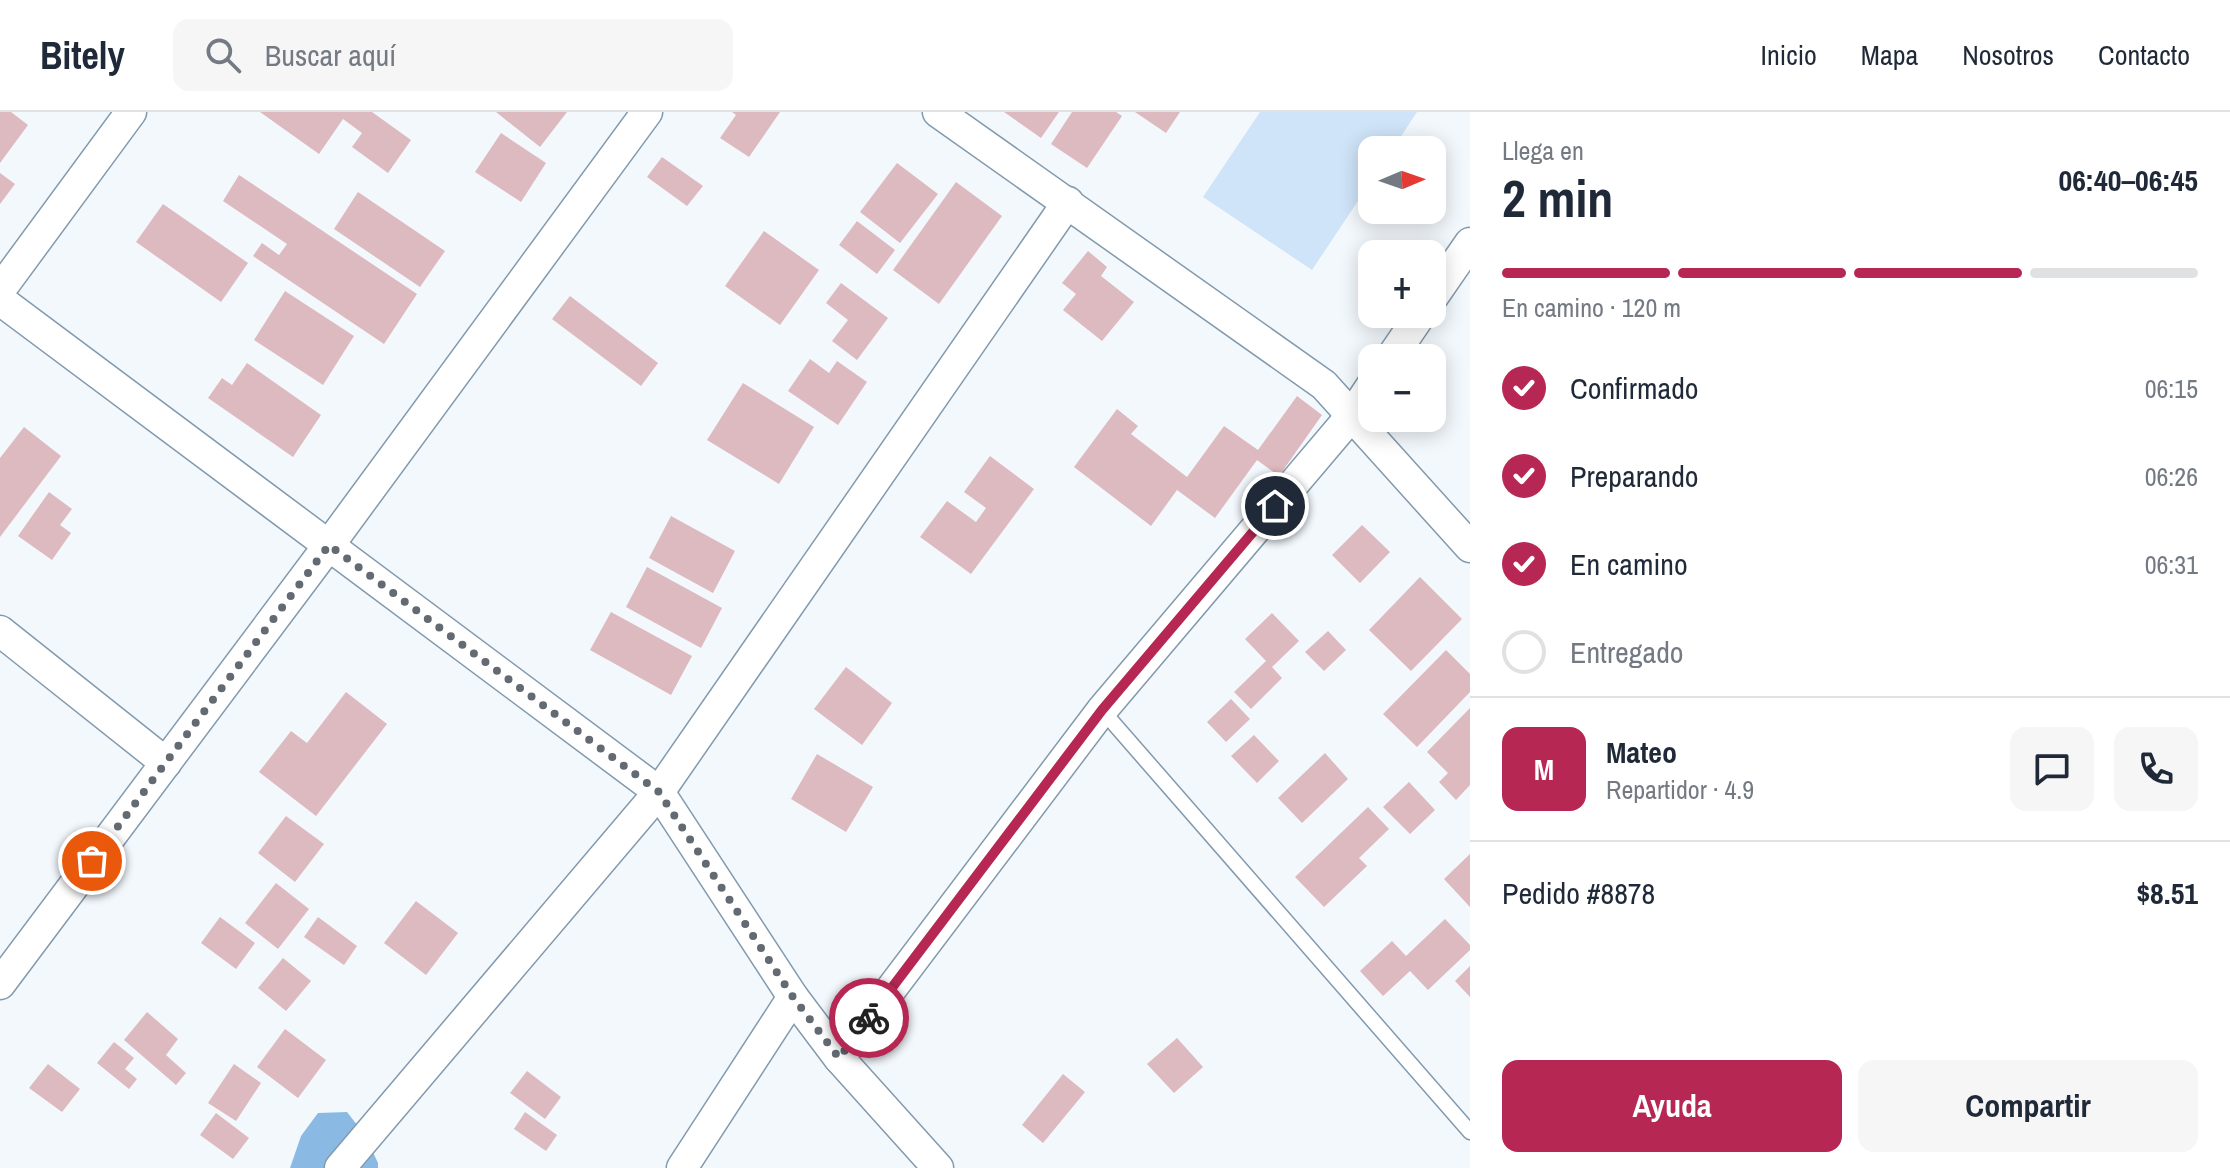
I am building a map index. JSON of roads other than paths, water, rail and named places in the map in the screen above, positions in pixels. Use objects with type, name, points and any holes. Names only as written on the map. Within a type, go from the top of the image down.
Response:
[{"type":"street","points":[[0,290],[131,112]]},
{"type":"street","points":[[0,984],[329,545],[647,112]]},
{"type":"street","points":[[938,112],[1324,385],[1470,547]]},
{"type":"street","points":[[340,1168],[659,792],[1068,202]]},
{"type":"street","points":[[1446,278],[1470,243]]},
{"type":"street","points":[[0,300],[659,792],[793,997],[839,1058],[938,1168]]},
{"type":"street","points":[[839,1058],[1102,710],[1358,406]]},
{"type":"street","points":[[0,631],[166,763]]},
{"type":"street","points":[[682,1168],[793,997]]},
{"type":"lane","points":[[1102,710],[1470,1132]]}]
